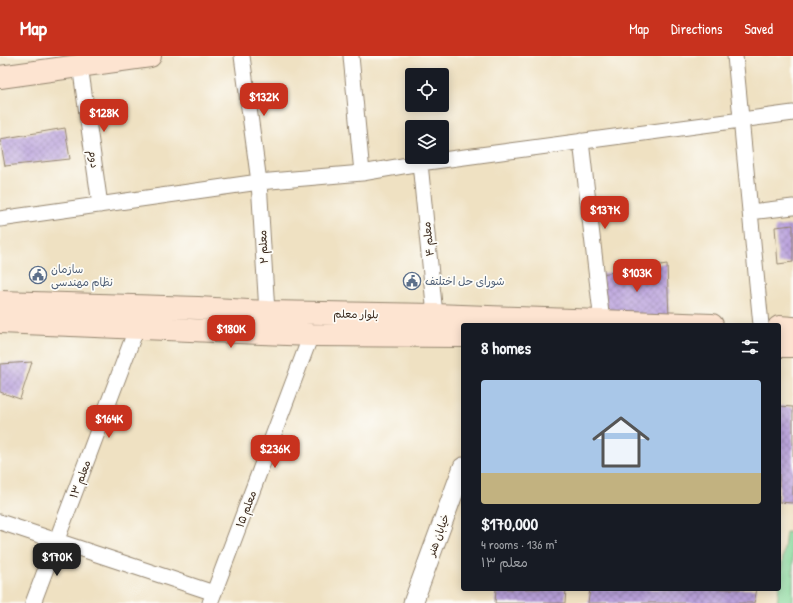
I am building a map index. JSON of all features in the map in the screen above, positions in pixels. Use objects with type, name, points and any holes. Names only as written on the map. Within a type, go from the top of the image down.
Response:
[{"type":"main road","points":[[0,77],[150,56]]},
{"type":"main road","name":"بلوار معلم","points":[[0,302],[198,308],[267,312],[435,315],[639,323]]},
{"type":"main road","name":"بلوار معلم","points":[[0,322],[311,335],[461,336]]},
{"type":"main road","points":[[781,327],[793,328]]},
{"type":"main road","points":[[781,346],[793,346]]},
{"type":"street","name":"معلم ۲","points":[[242,56],[259,182],[267,312]]},
{"type":"street","points":[[350,56],[362,173]]},
{"type":"street","points":[[735,56],[761,323]]},
{"type":"street","name":"دوم","points":[[80,65],[100,205]]},
{"type":"street","points":[[449,158],[793,113]]},
{"type":"street","points":[[581,141],[602,322]]},
{"type":"street","points":[[0,220],[259,182],[362,173],[409,164]]},
{"type":"street","name":"معلم ۴","points":[[420,164],[435,315]]},
{"type":"street","points":[[750,212],[793,207]]},
{"type":"street","name":"معلم ۱۳","points":[[33,603],[137,327]]},
{"type":"street","name":"معلم ۱۵","points":[[212,598],[311,335]]},
{"type":"street","name":"خیابان هنر","points":[[413,603],[461,472]]},
{"type":"street","points":[[0,522],[212,598]]},
{"type":"green space","points":[[786,532],[793,533],[793,603],[777,603],[779,591],[781,591],[781,571]]},
{"type":"building","points":[[65,128],[70,159],[5,166],[0,139]]},
{"type":"building","points":[[793,225],[793,262],[778,264],[775,227]]},
{"type":"building","points":[[667,264],[669,319],[606,316],[601,274]]},
{"type":"building","points":[[32,362],[20,399],[0,392],[0,364]]},
{"type":"building","points":[[781,406],[793,407],[793,503],[781,502]]},
{"type":"building","points":[[496,591],[566,591],[565,603],[495,603]]},
{"type":"building","points":[[590,591],[757,591],[754,603],[588,603]]},
{"type":"place","name":"سازمان نظام مهندسی","points":[[38,275]]},
{"type":"place","name":"شورای حل اختلتف","points":[[412,281]]}]
